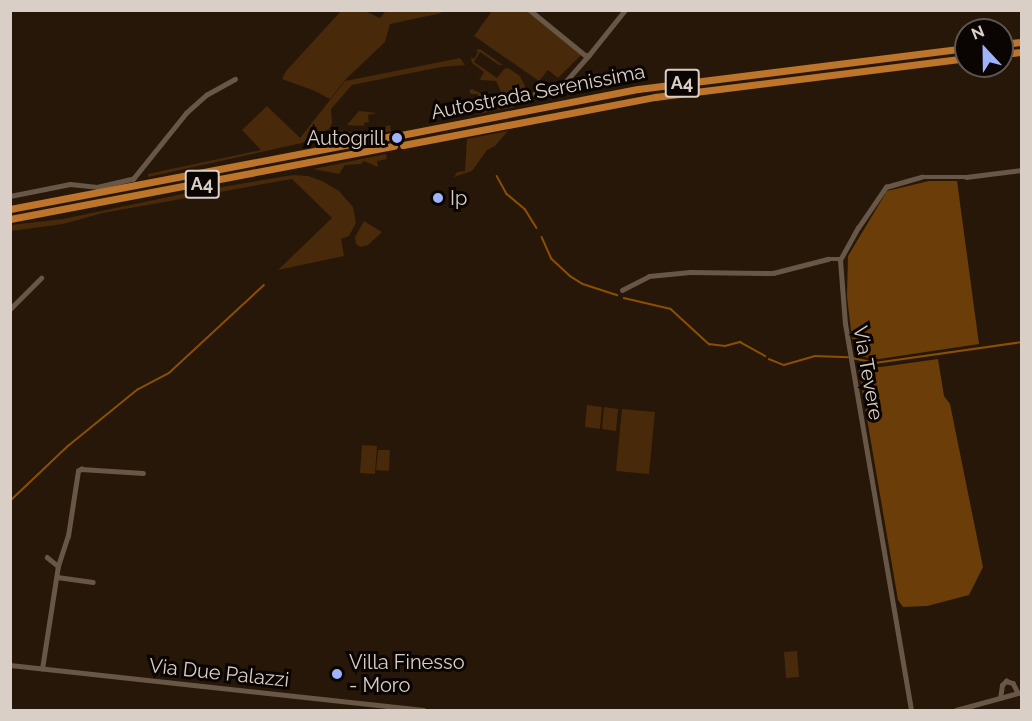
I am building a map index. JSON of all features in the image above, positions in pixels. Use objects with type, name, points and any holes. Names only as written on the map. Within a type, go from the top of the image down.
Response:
[{"type":"highway","name":"Autostrada Serenissima","points":[[401,135],[638,89],[954,50]]},
{"type":"highway","name":"Autostrada Serenissima","points":[[403,145],[645,99],[954,60]]},
{"type":"highway","name":"A4","points":[[10,209],[392,136]]},
{"type":"highway","name":"A4","points":[[10,219],[394,146]]},
{"type":"street","points":[[531,10],[585,55],[589,55]]},
{"type":"street","points":[[535,93],[545,94],[560,88],[625,10]]},
{"type":"street","points":[[10,195],[70,184],[98,187],[133,179],[186,112],[206,95],[235,79]]},
{"type":"street","points":[[622,290],[649,276],[690,272],[773,273],[828,259],[841,259],[858,228],[886,187],[912,179],[966,177],[1022,170]]},
{"type":"street","name":"Via Tevere","points":[[841,259],[845,324],[911,711]]},
{"type":"street","points":[[10,309],[41,278]]},
{"type":"street","points":[[42,669],[58,566],[68,536],[78,471],[81,469],[143,473]]},
{"type":"street","points":[[46,557],[58,566]]},
{"type":"street","points":[[57,577],[93,582]]},
{"type":"street","name":"Via Due Palazzi","points":[[10,665],[424,711]]},
{"type":"street","points":[[957,710],[1000,698],[1020,692],[1013,683],[1006,681],[1002,684],[1000,698]]},
{"type":"shaded area","points":[[341,11],[365,11],[380,18],[386,11],[438,11],[442,13],[390,24],[385,42],[346,79],[330,99],[282,79],[286,71]]},
{"type":"shaded area","points":[[492,11],[528,11],[581,55],[558,78],[548,70],[539,81],[474,36]]},
{"type":"shaded area","points":[[480,49],[503,65],[499,65],[480,52],[474,62],[497,78],[504,69],[508,68],[520,76],[527,90],[542,99],[502,94],[496,81],[481,80],[470,73],[480,79],[484,72],[472,63],[471,57],[474,59],[478,52],[476,50]]},
{"type":"shaded area","points":[[460,58],[465,65],[441,67],[352,85],[331,109],[332,123],[329,129],[302,143],[148,177],[148,174],[261,150],[242,130],[267,106],[300,138],[345,81]]},
{"type":"shaded area","points":[[472,89],[516,107],[478,114],[474,109],[481,105],[481,99],[477,94],[471,94],[469,90]]},
{"type":"shaded area","points":[[359,111],[377,113],[368,115],[369,122],[364,123],[364,126],[347,125]]},
{"type":"shaded area","points":[[390,125],[391,131],[318,144],[338,130],[362,134]]},
{"type":"shaded area","points":[[508,131],[495,146],[487,150],[472,171],[454,177],[457,172],[465,171],[467,139]]},
{"type":"shaded area","points":[[386,154],[387,159],[377,161],[378,167],[364,161],[361,164],[345,165],[339,174],[313,169]]},
{"type":"shaded area","points":[[293,175],[308,176],[322,181],[339,191],[353,207],[356,223],[349,236],[341,239],[344,256],[278,270],[332,218],[292,179],[103,213],[63,224],[11,231],[11,225],[63,219],[187,193]]},
{"type":"shaded area","points":[[929,181],[957,181],[979,344],[879,359],[858,356],[852,338],[847,297],[848,256],[887,191]]},
{"type":"shaded area","points":[[364,221],[382,232],[368,245],[360,247],[356,244],[355,237]]},
{"type":"shaded area","points":[[938,359],[944,396],[950,404],[983,567],[969,595],[927,606],[903,607],[898,600],[858,366],[881,367]]},
{"type":"shaded area","points":[[587,405],[602,407],[600,429],[585,427]]},
{"type":"shaded area","points":[[604,407],[618,409],[616,431],[602,429]]},
{"type":"shaded area","points":[[622,409],[655,412],[649,474],[616,471]]},
{"type":"shaded area","points":[[362,445],[377,446],[375,474],[360,473]]},
{"type":"shaded area","points":[[378,450],[390,450],[389,471],[376,470]]},
{"type":"shaded area","points":[[797,651],[799,677],[786,678],[784,652]]},
{"type":"waterway","points":[[497,176],[507,194],[525,209],[537,228]]},
{"type":"waterway","points":[[542,237],[552,259],[570,276],[583,284],[617,295]]},
{"type":"waterway","points":[[10,501],[68,446],[137,390],[169,373],[264,285]]},
{"type":"waterway","points":[[624,298],[671,309],[709,344],[725,346],[740,342],[765,356]]},
{"type":"waterway","points":[[852,358],[875,363],[1022,342]]},
{"type":"waterway","points":[[769,359],[784,365],[815,356],[848,357]]},
{"type":"place","name":"Autogrill","points":[[397,138]]},
{"type":"place","name":"Ip","points":[[438,198]]},
{"type":"place","name":"Villa Finesso - Moro","points":[[337,674]]}]
